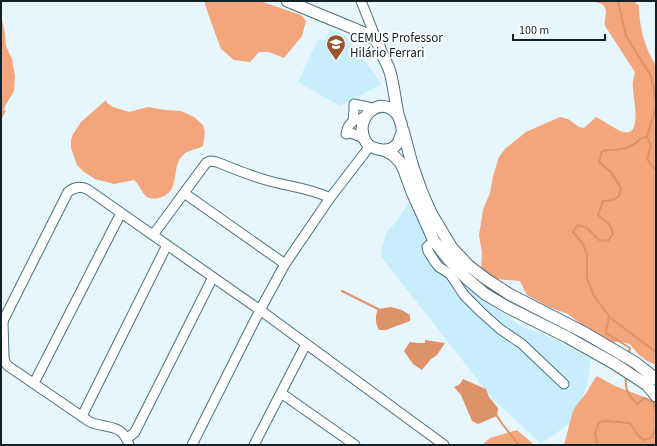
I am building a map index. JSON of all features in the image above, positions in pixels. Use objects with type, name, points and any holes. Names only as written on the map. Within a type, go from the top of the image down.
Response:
[{"type":"main road","points":[[287,1],[367,34],[377,42],[389,71],[399,117],[421,190],[431,213],[452,248],[469,266],[509,294],[585,333],[627,358],[656,379]]},
{"type":"main road","points":[[392,83],[389,96],[386,101],[369,111],[363,121],[362,130],[367,142],[374,148],[389,152],[397,158],[402,166],[434,241],[457,269],[486,294],[507,307],[580,343],[646,385],[656,396]]},
{"type":"main road","points":[[375,108],[391,108],[399,117]]},
{"type":"main road","points":[[384,150],[393,148],[399,143],[403,130]]},
{"type":"street","points":[[361,1],[377,42]]},
{"type":"street","points":[[353,121],[354,104],[375,108]]},
{"type":"street","points":[[192,445],[260,310],[285,264],[367,142],[351,133],[346,134],[348,125],[353,121],[365,117]]},
{"type":"street","points":[[153,235],[206,163],[213,161],[259,178],[309,189],[330,198]]},
{"type":"street","points":[[213,277],[136,432],[128,442],[121,432],[114,428],[94,424],[8,366],[5,362],[3,323],[68,192],[76,187],[83,188],[153,235],[166,245],[213,277],[260,310],[444,445]]},
{"type":"street","points":[[184,193],[285,264]]},
{"type":"street","points":[[34,383],[120,213]]},
{"type":"street","points":[[434,241],[428,247],[428,251],[436,262],[450,274],[464,295],[500,329],[522,344],[564,384]]},
{"type":"street","points":[[82,416],[166,245]]},
{"type":"street","points":[[258,444],[281,393],[306,344]]},
{"type":"street","points":[[281,393],[355,445]]},
{"type":"shaded area","points":[[205,1],[260,1],[301,15],[306,21],[302,36],[284,58],[269,52],[259,52],[250,62],[234,60],[221,49],[205,5]]},
{"type":"shaded area","points":[[587,1],[634,1],[639,6],[643,37],[656,66],[656,365],[647,361],[637,353],[630,344],[622,342],[604,342],[568,314],[549,307],[527,295],[520,281],[484,278],[481,271],[482,253],[479,235],[483,210],[490,193],[493,176],[499,157],[505,149],[526,132],[560,117],[568,119],[579,127],[584,128],[596,117],[623,132],[629,132],[633,129],[636,116],[633,86],[635,72],[605,26],[606,9],[604,6],[600,3]]},
{"type":"shaded area","points":[[1,16],[6,46],[12,59],[15,76],[14,91],[5,106],[4,110],[6,111],[1,120]]},
{"type":"shaded area","name":"CEMUS Professor Hilário Ferrari","points":[[330,29],[345,35],[382,84],[340,106],[298,82],[318,39],[325,40]]},
{"type":"shaded area","points":[[106,100],[107,103],[113,107],[129,112],[148,107],[181,111],[194,117],[203,125],[205,132],[203,146],[185,153],[179,160],[173,185],[171,190],[166,195],[153,199],[148,198],[134,180],[114,184],[95,179],[84,172],[77,165],[71,148],[73,134],[81,122]]},
{"type":"shaded area","points":[[409,202],[437,257],[467,287],[519,325],[552,338],[591,359],[587,385],[574,420],[541,444],[492,398],[381,256],[386,233],[397,221]]},
{"type":"shaded area","points":[[391,307],[402,310],[410,315],[410,321],[386,330],[379,330],[376,320],[378,309]]},
{"type":"shaded area","points":[[425,340],[445,343],[437,355],[431,359],[422,370],[413,364],[404,351],[410,342],[425,343]]},
{"type":"shaded area","points":[[597,376],[615,386],[652,400],[656,403],[656,445],[564,445],[574,409]]},
{"type":"shaded area","points":[[463,379],[486,389],[489,397],[498,408],[497,416],[478,424],[472,421],[461,395],[454,387],[460,384]]},
{"type":"shaded area","points":[[517,430],[532,443],[532,445],[482,445],[490,438]]},
{"type":"waterway","points":[[618,1],[626,36],[651,76],[656,102]]},
{"type":"waterway","points":[[647,137],[656,107]]},
{"type":"waterway","points":[[629,353],[630,348],[606,333],[609,316],[594,296],[587,278],[587,254],[583,244],[573,232],[578,225],[587,228],[599,240],[608,241],[613,234],[610,225],[598,215],[603,201],[613,200],[619,196],[621,188],[611,172],[599,162],[602,151],[628,147],[641,138],[647,137],[651,146],[647,159],[656,171]]},
{"type":"waterway","points":[[342,291],[378,309]]},
{"type":"waterway","points":[[609,317],[656,352]]},
{"type":"waterway","points":[[626,375],[626,388],[631,397],[637,404],[644,398],[653,402],[656,413]]},
{"type":"waterway","points":[[497,416],[519,445]]},
{"type":"waterway","points":[[597,445],[595,433],[599,422],[606,421],[630,423],[643,440],[651,438],[656,429]]},
{"type":"place","name":"CEMUS Professor Hilário Ferrari","points":[[336,61]]}]
